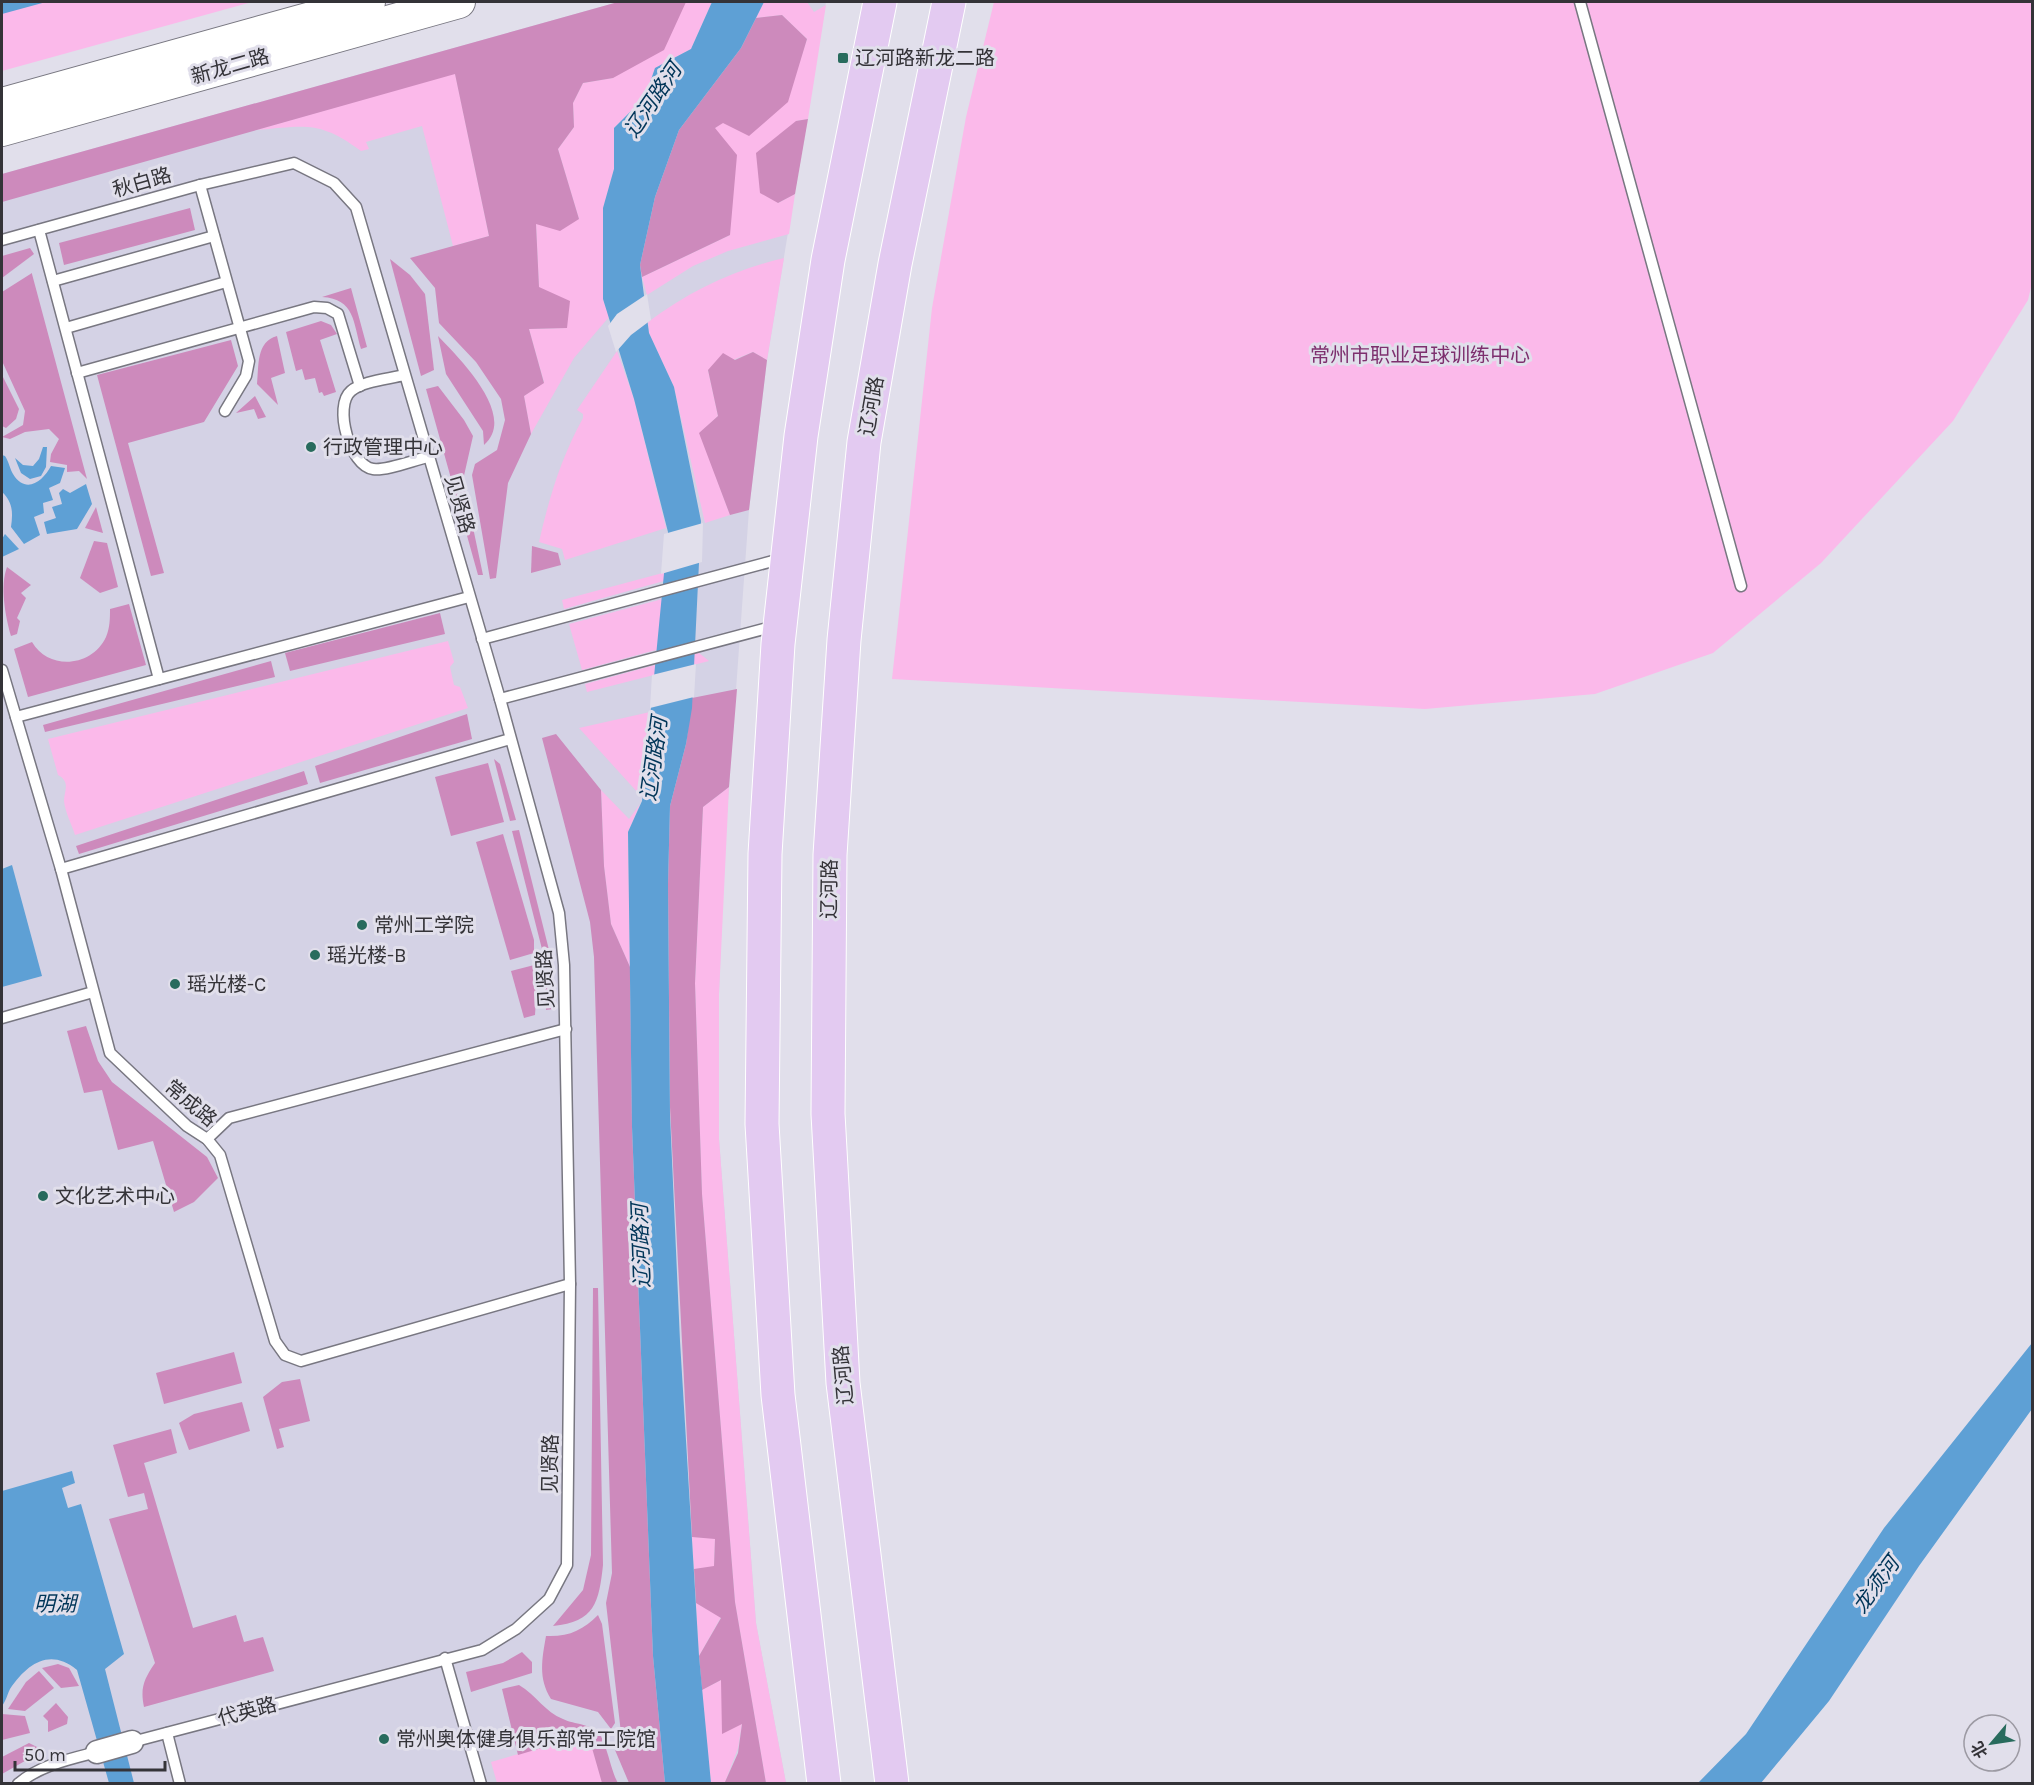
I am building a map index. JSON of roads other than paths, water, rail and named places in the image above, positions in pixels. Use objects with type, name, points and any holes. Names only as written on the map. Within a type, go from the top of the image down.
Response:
[{"type":"main road","points":[[824,1784],[778,1395],[762,1124],[765,854],[780,624],[801,436],[828,260],[880,2]]},
{"type":"main road","name":"辽河路","points":[[892,1784],[843,1383],[828,1114],[830,855],[844,640],[864,442],[895,264],[949,2]]},
{"type":"street","name":"新龙二路","points":[[2,104],[369,2]]},
{"type":"street","name":"新龙二路","points":[[2,130],[420,5],[459,2]]},
{"type":"street","name":"代英路","points":[[97,1752],[132,1742]]},
{"type":"lane","points":[[1580,2],[1741,586]]},
{"type":"lane","name":"秋白路","points":[[2,240],[200,185],[294,163]]},
{"type":"lane","name":"见贤路","points":[[294,163],[334,183],[356,207],[500,699],[559,913],[564,965],[566,1029],[570,1284],[567,1565],[549,1599],[516,1629],[482,1650],[446,1658]]},
{"type":"lane","points":[[200,185],[249,362],[246,376],[225,411]]},
{"type":"lane","points":[[39,230],[159,679]]},
{"type":"lane","points":[[53,281],[214,236]]},
{"type":"lane","points":[[66,328],[226,282]]},
{"type":"lane","points":[[77,373],[314,307],[327,308],[338,314],[360,387]]},
{"type":"lane","points":[[404,375],[352,389],[345,398],[342,411],[354,455],[364,466],[374,469],[428,457]]},
{"type":"lane","points":[[482,639],[787,557]]},
{"type":"lane","points":[[16,717],[469,597]]},
{"type":"lane","points":[[500,699],[780,624]]},
{"type":"lane","name":"常成路","points":[[2,670],[61,869],[110,1053],[187,1126],[207,1138],[220,1155],[275,1341],[285,1355],[301,1361],[570,1284]]},
{"type":"lane","points":[[61,869],[510,739]]},
{"type":"lane","points":[[2,1018],[93,992]]},
{"type":"lane","points":[[207,1138],[230,1118],[566,1029]]},
{"type":"lane","points":[[446,1658],[481,1784]]},
{"type":"lane","name":"代英路","points":[[132,1742],[446,1658]]},
{"type":"lane","points":[[166,1733],[180,1784]]},
{"type":"lane","name":"代英路","points":[[18,1784],[25,1777],[60,1761],[97,1752]]},
{"type":"water","points":[[2,2],[46,2],[2,14]]},
{"type":"water","name":"辽河路河","points":[[712,2],[764,2],[741,48],[679,130],[655,197],[640,265],[649,333],[674,387],[701,521],[692,708],[686,744],[670,806],[668,884],[670,1115],[680,1341],[699,1656],[711,1783],[665,1783],[653,1656],[632,1127],[628,832],[642,801],[668,532],[634,399],[603,299],[603,208],[614,169],[614,128],[645,97],[655,68],[691,49]]},
{"type":"water","points":[[43,447],[47,447],[46,467],[41,476],[30,479],[21,473],[15,458],[23,465],[33,466],[39,459]]},
{"type":"water","points":[[2,455],[5,456],[13,474],[23,484],[29,485],[39,481],[51,466],[65,468],[60,483],[49,488],[53,500],[43,503],[44,513],[34,517],[40,535],[24,544],[11,527],[11,508],[2,492]]},
{"type":"water","points":[[86,484],[92,504],[77,529],[47,534],[44,522],[56,518],[52,507],[62,504],[59,493],[63,489],[70,493]]},
{"type":"water","points":[[5,534],[19,549],[2,557],[2,539]]},
{"type":"water","points":[[12,865],[42,976],[2,987],[2,869]]},
{"type":"water","name":"龙须河","points":[[2032,1343],[2032,1409],[1919,1566],[1829,1701],[1761,1783],[1698,1783],[1746,1734],[1884,1528]]},
{"type":"water","name":"明湖","points":[[72,1471],[75,1483],[62,1488],[68,1508],[81,1504],[124,1654],[105,1669],[134,1783],[109,1783],[77,1670],[67,1663],[49,1659],[32,1666],[10,1689],[2,1706],[2,1491]]},
{"type":"place","name":"辽河路新龙二路","points":[[843,58]]},
{"type":"place","name":"行政管理中心","points":[[311,447]]},
{"type":"place","name":"常州工学院","points":[[362,925]]},
{"type":"place","name":"瑶光楼-B","points":[[315,955]]},
{"type":"place","name":"瑶光楼-C","points":[[175,984]]},
{"type":"place","name":"文化艺术中心","points":[[43,1196]]},
{"type":"place","name":"常州奥体健身俱乐部常工院馆","points":[[384,1739]]},
{"type":"park label","name":"常州市职业足球训练中心","points":[[1420,355]]}]
